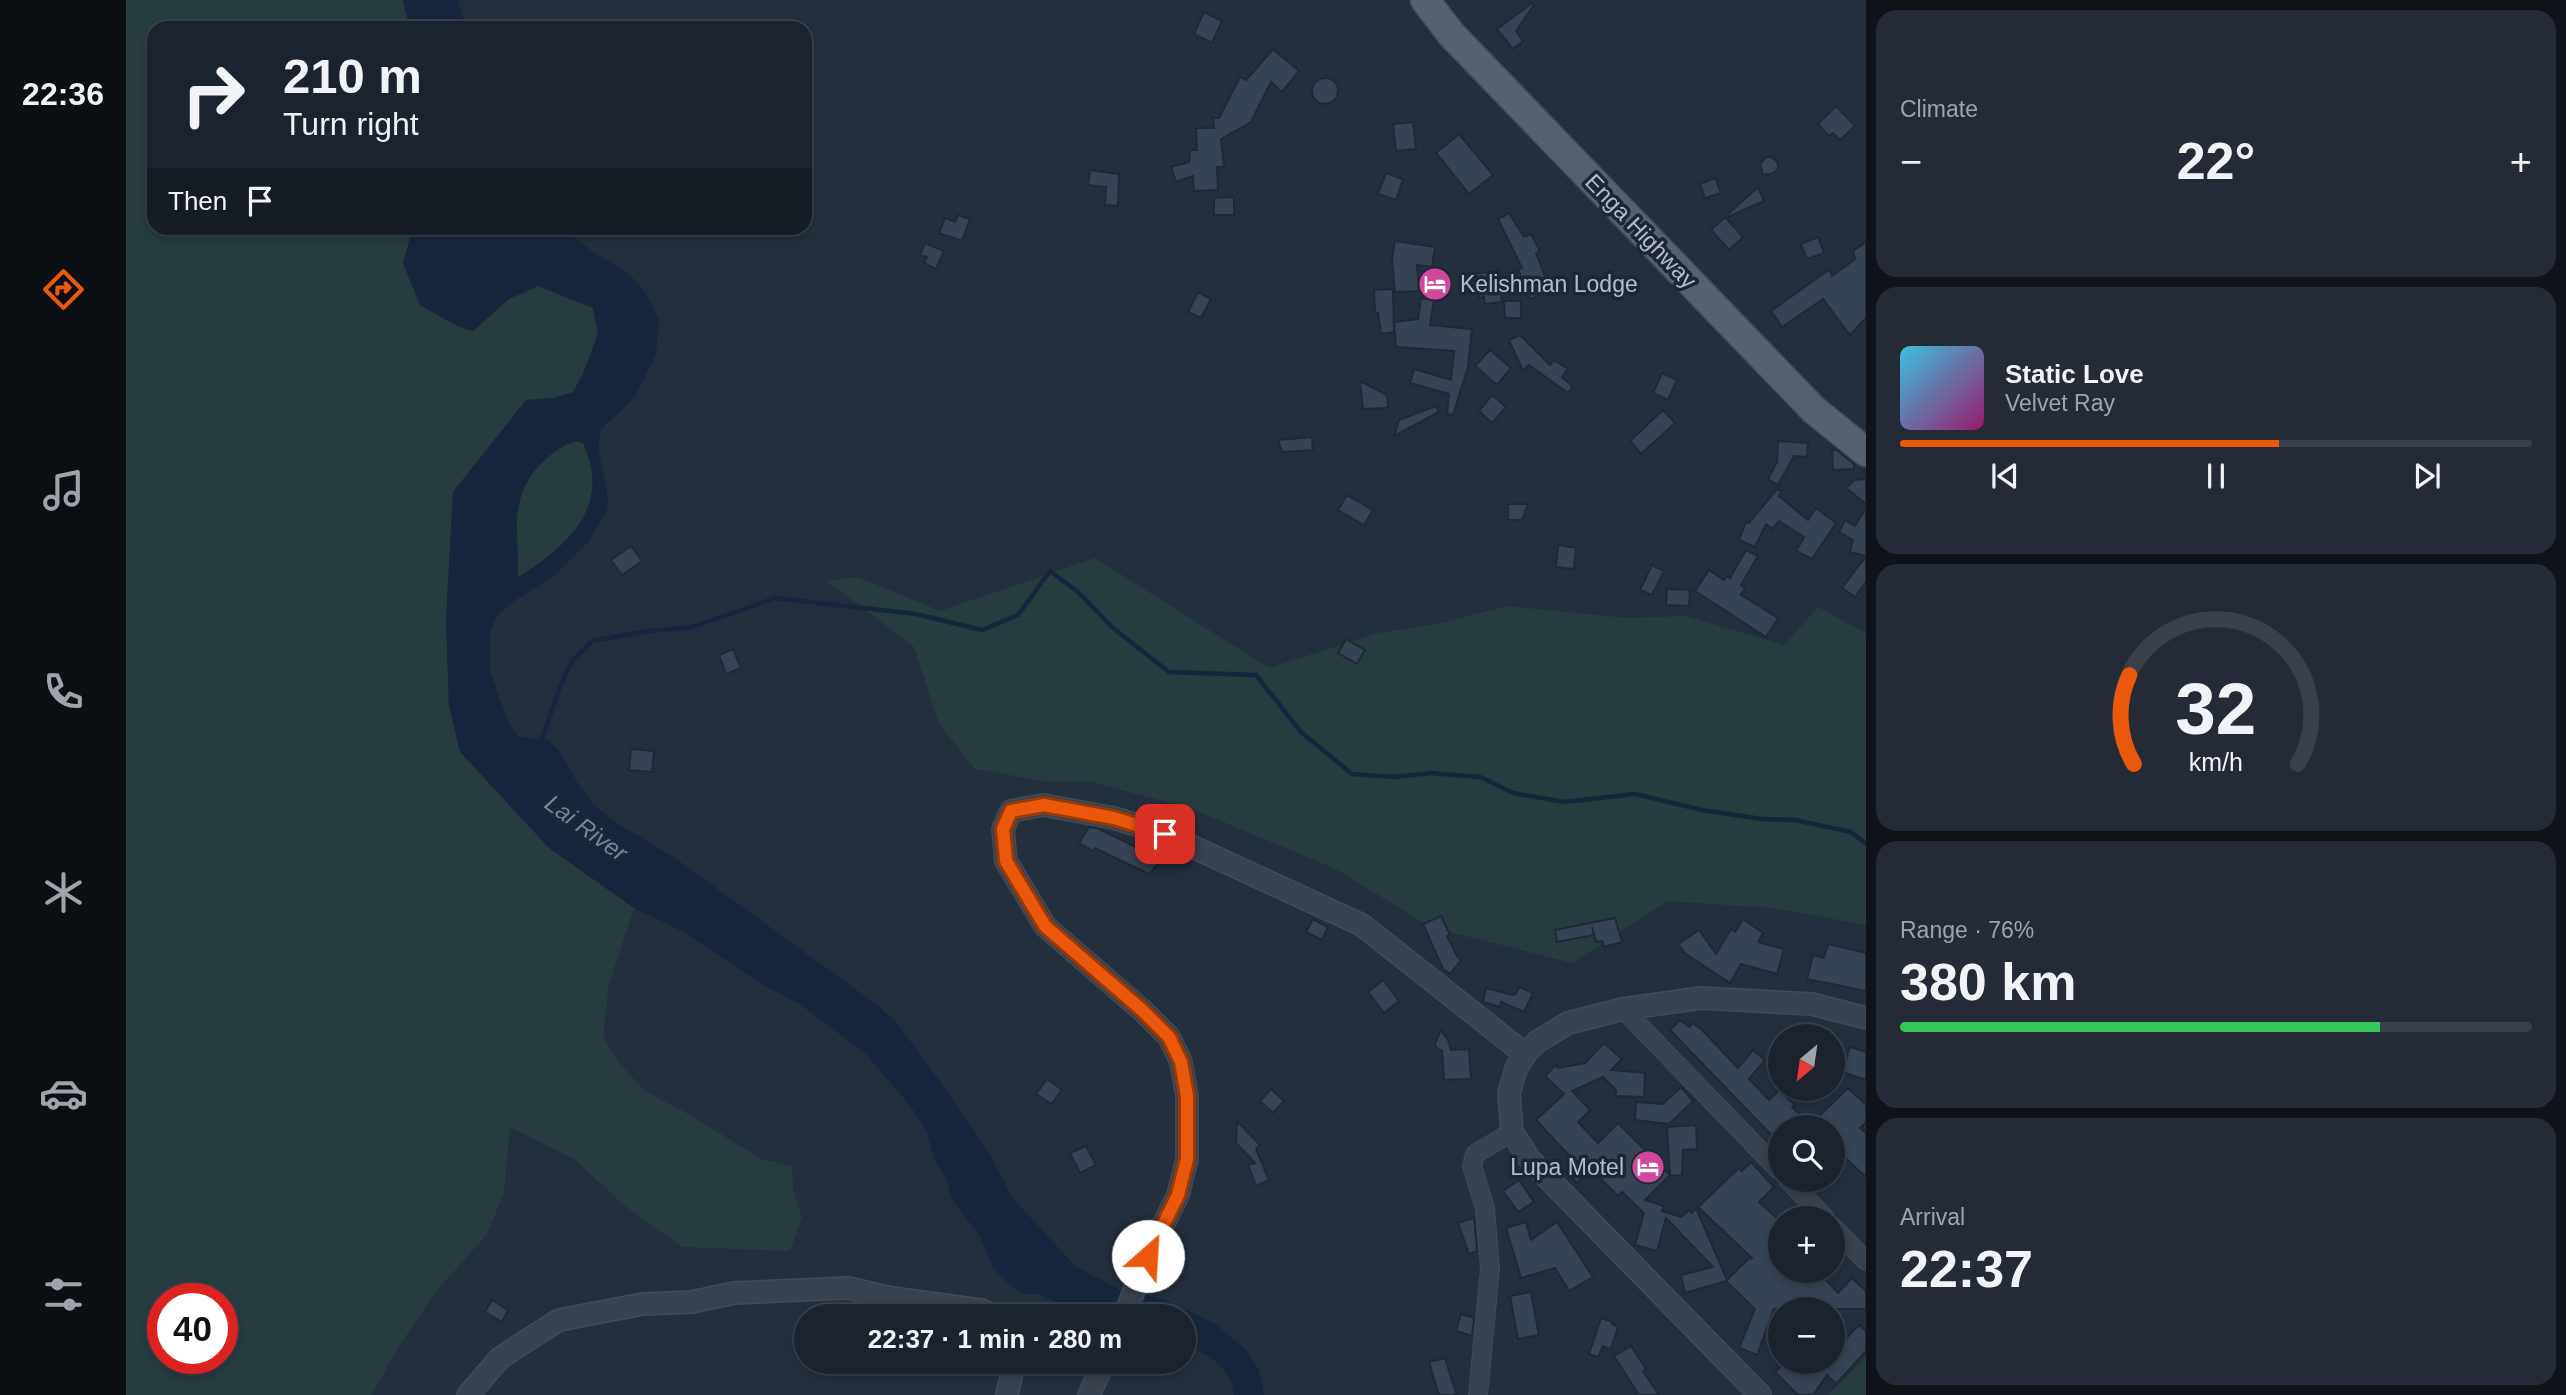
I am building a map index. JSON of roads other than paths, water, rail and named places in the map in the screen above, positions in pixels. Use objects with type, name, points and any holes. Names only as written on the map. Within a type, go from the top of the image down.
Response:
[{"type":"main road","name":"Enga Highway","points":[[1430,2],[1451,34],[1814,410],[1866,452]]},
{"type":"street","points":[[1129,1304],[1148,1256],[1178,1195],[1187,1159],[1187,1096],[1181,1062],[1169,1037],[1143,1011],[1045,926],[1006,861],[1003,829],[1011,811],[1044,805],[1114,818],[1165,834],[1362,925],[1525,1054]]},
{"type":"street","points":[[1760,1395],[1530,1160],[1512,1132],[1509,1093],[1516,1069],[1525,1054],[1537,1042],[1568,1023],[1623,1009],[1701,998],[1812,1004],[1866,1018]]},
{"type":"street","points":[[1623,1009],[1768,1159]]},
{"type":"street","points":[[1478,1395],[1490,1269],[1485,1208],[1472,1166],[1475,1154],[1512,1132]]},
{"type":"street","points":[[1800,1192],[1813,1206]]},
{"type":"street","points":[[1845,1239],[1866,1261]]},
{"type":"street","points":[[468,1395],[500,1358],[559,1320],[643,1304],[692,1302],[734,1293],[848,1288],[940,1304]]},
{"type":"street","points":[[1007,1395],[1011,1374]]},
{"type":"street","points":[[1089,1395],[1099,1374]]},
{"type":"water","points":[[403,0],[458,0],[464,21],[408,21]]},
{"type":"water","name":"Lai River","points":[[411,235],[571,235],[630,275],[646,293],[659,321],[656,355],[634,398],[601,429],[598,446],[608,500],[607,511],[588,542],[555,575],[511,603],[496,617],[490,632],[490,672],[510,726],[519,737],[548,740],[559,750],[592,803],[615,822],[675,858],[877,1005],[897,1023],[989,1153],[1012,1197],[1076,1267],[1119,1289],[1174,1304],[1058,1304],[1039,1294],[1023,1294],[1012,1287],[993,1268],[981,1238],[951,1198],[947,1179],[935,1161],[927,1132],[912,1108],[865,1053],[801,1005],[762,984],[684,932],[634,908],[548,847],[460,752],[449,705],[446,620],[453,492],[526,400],[554,398],[573,392],[598,334],[593,308],[538,286],[509,299],[473,331],[457,326],[420,305],[403,263]],"holes":[[[576,441],[583,443],[591,466],[589,505],[568,538],[518,578],[518,508],[527,482],[536,469],[564,446]]]},
{"type":"water","points":[[1196,1315],[1216,1324],[1247,1351],[1259,1370],[1264,1395],[1234,1395],[1233,1386],[1224,1370],[1196,1350]]},
{"type":"waterway","points":[[540,744],[572,661],[592,641],[647,631],[693,627],[775,598],[916,614],[982,630],[1018,615],[1050,571],[1078,592],[1113,628],[1169,672],[1256,675],[1301,732],[1352,774],[1394,777],[1431,773],[1480,777],[1513,793],[1564,802],[1635,794],[1702,810],[1762,819],[1795,820],[1851,832],[1866,844]]},
{"type":"place","name":"Kelishman Lodge","points":[[1435,284]]},
{"type":"place","name":"Lupa Motel","points":[[1648,1167]]}]
